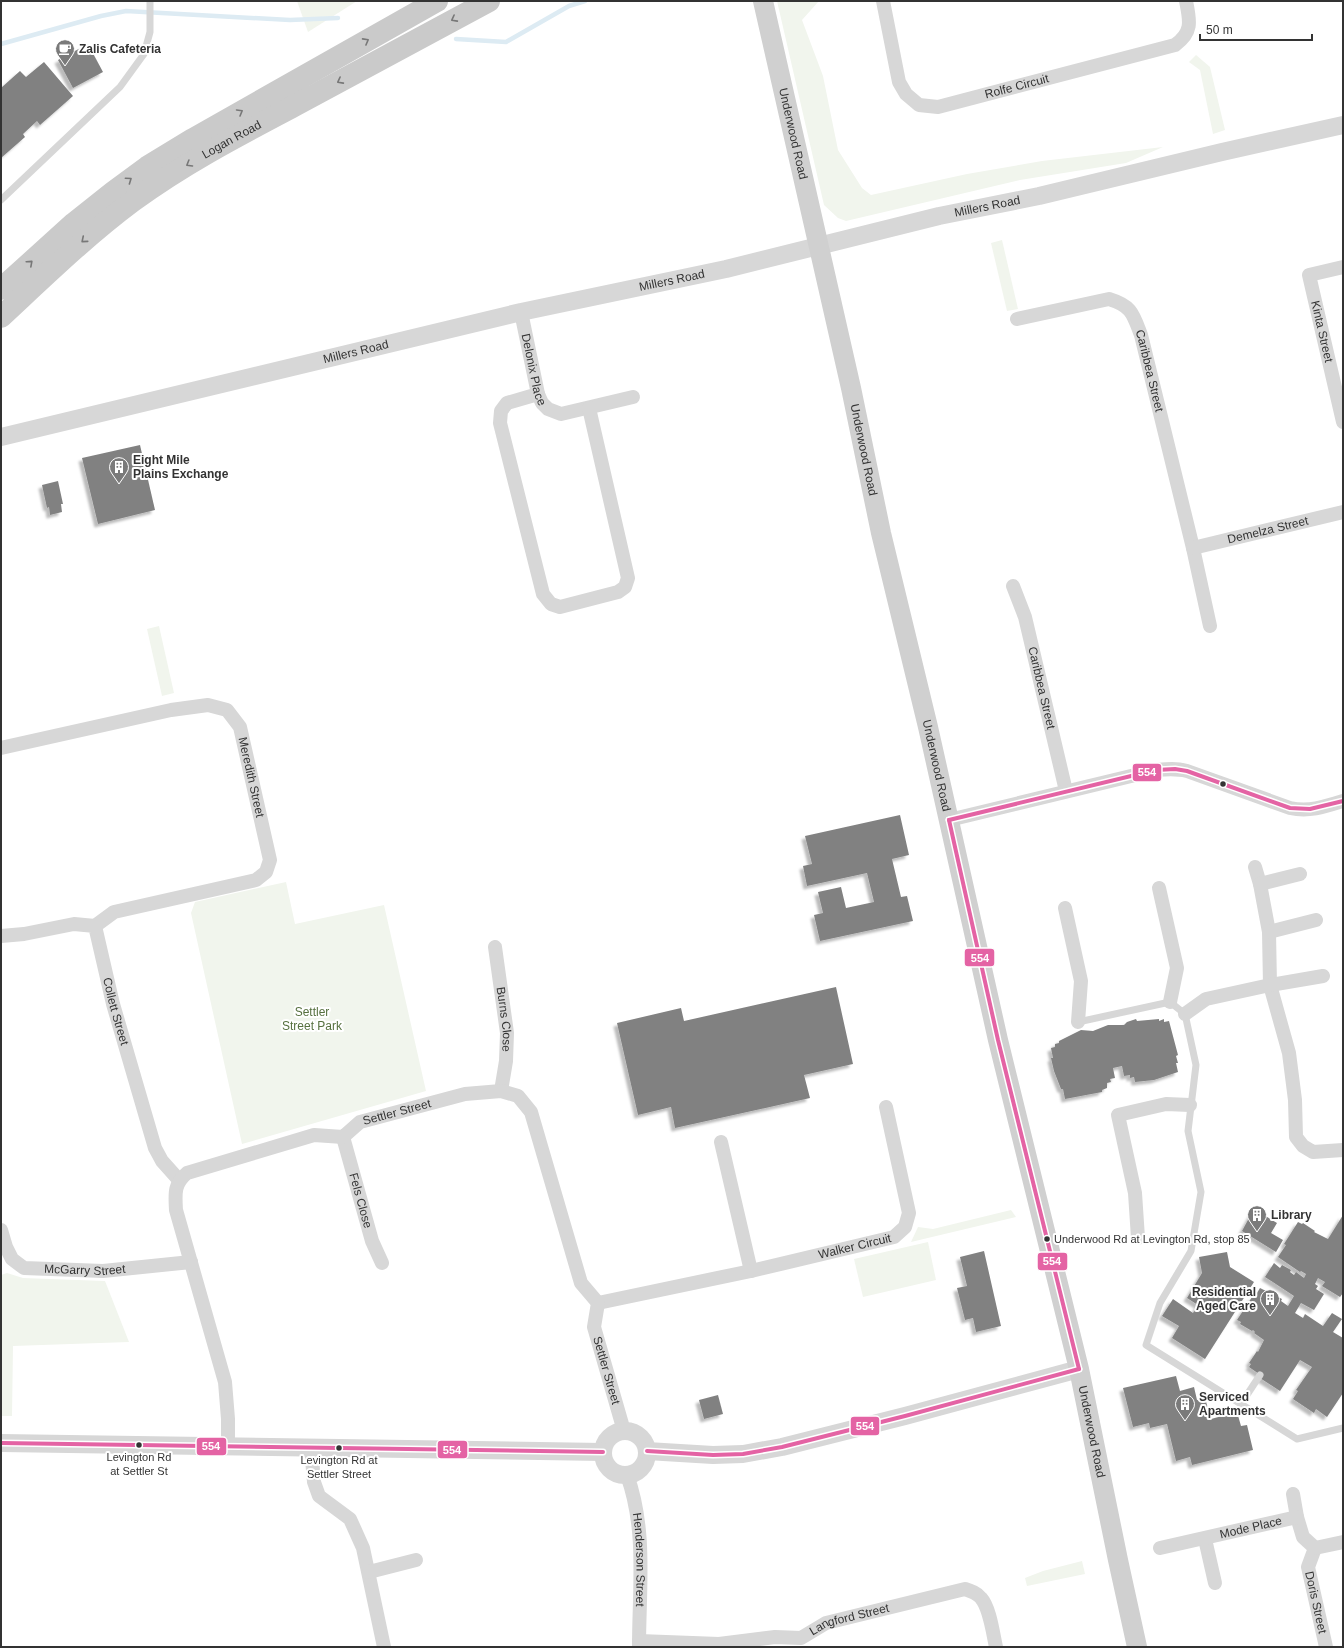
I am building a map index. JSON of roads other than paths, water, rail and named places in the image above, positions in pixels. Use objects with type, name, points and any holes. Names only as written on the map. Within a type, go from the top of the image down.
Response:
[{"type":"main road","name":"Logan Road","points":[[1,289],[74,223],[147,167],[199,135],[437,1]]},
{"type":"main road","name":"Logan Road","points":[[1,317],[67,255],[106,222],[133,201],[179,170],[226,143],[489,1]]},
{"type":"main road","name":"Underwood Road","points":[[763,1],[851,388],[881,533],[949,820],[998,1040],[1079,1369],[1137,1647]]},
{"type":"street","name":"Rolfe Circuit","points":[[883,1],[899,82],[906,94],[919,105],[938,107],[1175,46],[1184,39],[1189,30],[1190,18],[1186,1]]},
{"type":"street","name":"Millers Road","points":[[1,437],[521,312],[726,269],[939,216],[1039,196],[1222,152],[1343,126]]},
{"type":"street","name":"Kinta Street","points":[[1343,267],[1309,275],[1343,422]]},
{"type":"street","name":"Caribbea Street","points":[[1017,319],[1108,299],[1122,303],[1133,314],[1141,334],[1193,548],[1210,626]]},
{"type":"street","name":"Delonix Place","points":[[521,312],[538,394],[542,403],[548,409],[561,414],[633,397]]},
{"type":"street","points":[[538,394],[507,403],[501,411],[500,423],[543,594],[551,604],[560,607],[618,592],[625,587],[628,578],[589,408]]},
{"type":"street","name":"Demelza Street","points":[[1193,548],[1343,512]]},
{"type":"street","name":"Caribbea Street","points":[[1013,586],[1025,617],[1066,791]]},
{"type":"street","name":"Meredith Street","points":[[1,748],[171,710],[208,705],[227,710],[240,727],[270,860],[266,872],[256,880],[114,912],[95,926]]},
{"type":"street","points":[[949,820],[1156,770],[1178,768],[1301,810],[1316,809],[1343,801]]},
{"type":"street","points":[[1255,866],[1269,932],[1270,985],[1289,1053],[1295,1100],[1296,1137],[1303,1146],[1313,1152],[1343,1150]]},
{"type":"street","points":[[1260,884],[1300,874]]},
{"type":"street","points":[[1159,888],[1177,968],[1170,1002]]},
{"type":"street","points":[[1065,908],[1081,981],[1078,1022]]},
{"type":"street","points":[[1269,932],[1316,920]]},
{"type":"street","points":[[1,936],[24,934],[74,924],[95,926]]},
{"type":"street","name":"Collett Street","points":[[95,926],[113,1004],[155,1148],[162,1161],[179,1180]]},
{"type":"street","name":"Burns Close","points":[[495,947],[507,1033],[506,1062],[502,1091]]},
{"type":"street","points":[[1185,1014],[1206,999],[1270,985],[1323,976]]},
{"type":"street","name":"Settler Street","points":[[344,1137],[360,1122],[465,1094],[502,1091],[518,1096],[532,1112],[581,1284],[598,1303],[594,1327],[624,1431]]},
{"type":"street","points":[[1138,1238],[1135,1193],[1118,1115],[1166,1104],[1190,1105]]},
{"type":"street","name":"Walker Circuit","points":[[598,1303],[751,1271],[894,1237],[905,1227],[909,1213],[886,1107]]},
{"type":"street","points":[[228,1446],[225,1382],[176,1210],[175,1195],[179,1180],[188,1173],[314,1135],[344,1137]]},
{"type":"street","name":"Fels Close","points":[[344,1137],[372,1241],[382,1263]]},
{"type":"street","points":[[721,1142],[751,1271]]},
{"type":"street","name":"McGarry Street","points":[[1,1230],[12,1259],[24,1268],[104,1270],[191,1262]]},
{"type":"street","points":[[647,1451],[713,1455],[743,1454],[782,1447],[905,1416],[1079,1369]]},
{"type":"street","points":[[624,1431],[635,1433],[640,1437],[646,1446],[647,1451],[645,1462],[641,1467],[637,1471],[627,1475],[620,1474],[610,1469],[606,1464],[603,1452],[609,1438],[618,1432],[624,1431]]},
{"type":"street","points":[[1,1443],[603,1452]]},
{"type":"street","points":[[311,1447],[314,1482],[319,1496],[350,1520],[363,1548],[384,1647]]},
{"type":"street","name":"Henderson Street","points":[[627,1475],[633,1493],[639,1525],[639,1644]]},
{"type":"street","points":[[1293,1494],[1297,1517],[1303,1537],[1315,1548],[1343,1542]]},
{"type":"street","name":"Mode Place","points":[[1160,1548],[1297,1517]]},
{"type":"street","name":"Mode Place","points":[[1205,1539],[1215,1583]]},
{"type":"street","name":"Doris Street","points":[[1315,1548],[1308,1567],[1326,1647]]},
{"type":"street","points":[[369,1572],[416,1560]]},
{"type":"street","name":"Langford Street","points":[[639,1644],[719,1644],[775,1637],[801,1643],[826,1623],[964,1589],[976,1594],[982,1599],[988,1611],[996,1647]]},
{"type":"lane","points":[[1,200],[120,87],[144,54],[150,32],[150,1]]},
{"type":"lane","points":[[1078,1022],[1170,1002],[1185,1014],[1196,1065],[1188,1131],[1200,1192],[1190,1251],[1160,1303],[1146,1345],[1298,1439],[1343,1428]]},
{"type":"lane","points":[[1241,1404],[1260,1375]]},
{"type":"waterway","points":[[456,39],[506,42],[569,6],[585,1]]},
{"type":"waterway","points":[[1,44],[101,16],[126,11],[290,20],[338,18]]},
{"type":"place","name":"Zalis Cafeteria","points":[[65,66]]},
{"type":"place","name":"Eight Mile Plains Exchange","points":[[119,484]]},
{"type":"place","name":"Library","points":[[1257,1232]]},
{"type":"place","name":"Underwood Rd at Levington Rd, stop 85","points":[[1047,1239]]},
{"type":"place","name":"Residential Aged Care","points":[[1270,1316]]},
{"type":"place","name":"Serviced Apartments","points":[[1185,1421]]},
{"type":"place","name":"Levington Rd at Settler St","points":[[139,1445]]},
{"type":"place","name":"Levington Rd at Settler Street","points":[[339,1448]]},
{"type":"park label","name":"Settler Street Park","points":[[312,1019]]}]
